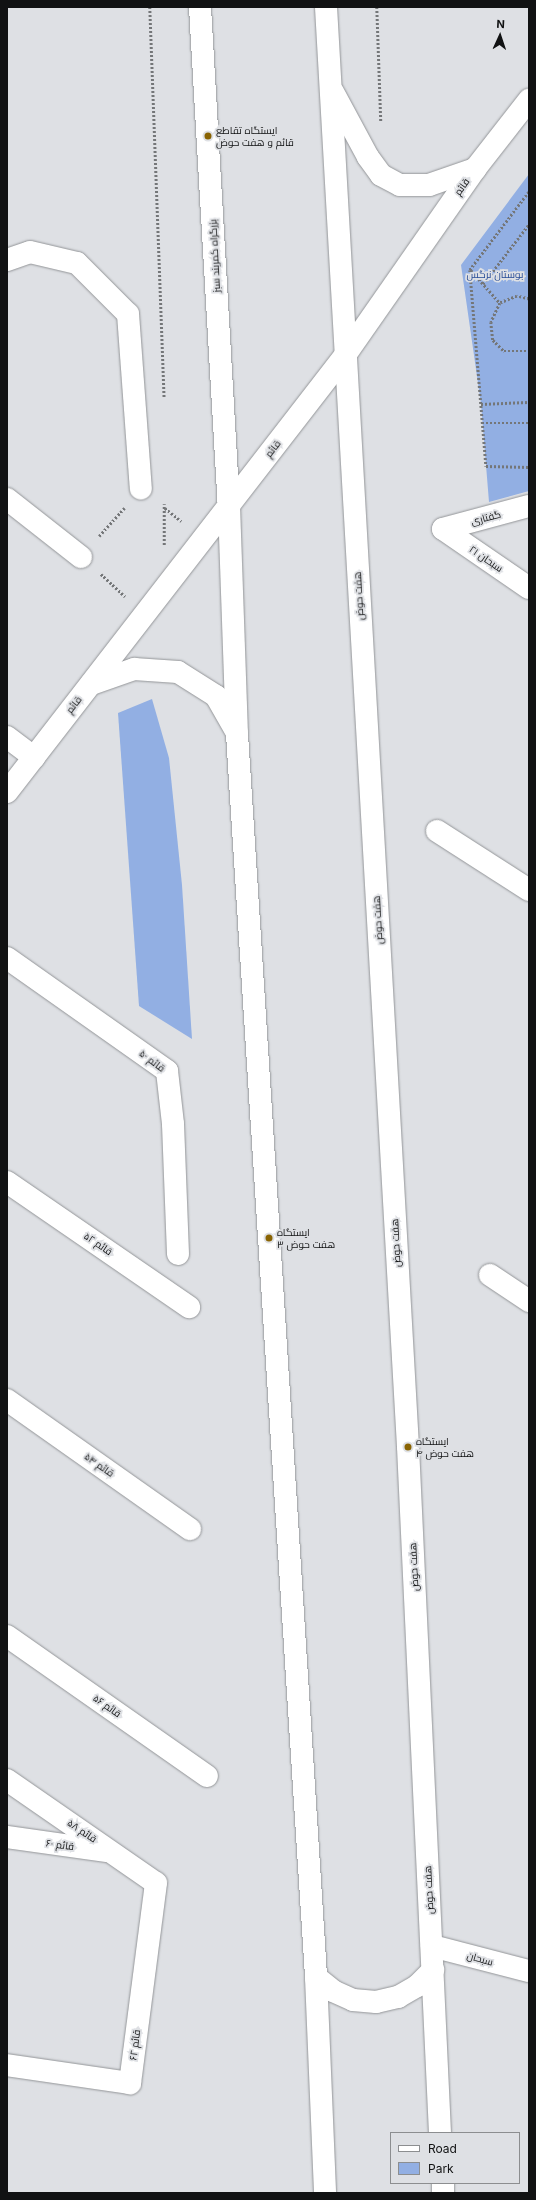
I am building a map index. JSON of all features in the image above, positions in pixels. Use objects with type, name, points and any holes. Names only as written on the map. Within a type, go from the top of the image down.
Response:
[{"type":"main road","name":"بزرگراه کمربند سبز","points":[[200,7],[229,506]]},
{"type":"main road","points":[[326,7],[346,354]]},
{"type":"main road","points":[[330,86],[368,157],[381,175],[400,185],[429,185],[475,169]]},
{"type":"main road","name":"قائم","points":[[7,792],[346,354],[475,169],[529,100]]},
{"type":"main road","points":[[7,260],[30,252],[77,263],[128,314],[141,489]]},
{"type":"main road","name":"هفت حوض","points":[[346,354],[408,1446],[440,2132]]},
{"type":"main road","points":[[7,499],[81,557]]},
{"type":"main road","points":[[229,506],[237,734],[316,1977],[325,2193]]},
{"type":"main road","name":"گفتاری","points":[[444,529],[529,506]]},
{"type":"main road","name":"سبحان ۲۱","points":[[444,529],[529,588]]},
{"type":"main road","points":[[91,684],[134,669],[178,672],[216,696],[237,734]]},
{"type":"main road","points":[[7,737],[34,757]]},
{"type":"main road","points":[[437,831],[529,890]]},
{"type":"main road","name":"قائم ۵۰","points":[[7,958],[167,1071],[173,1124],[178,1254]]},
{"type":"main road","name":"قائم ۵۲","points":[[7,1182],[189,1307]]},
{"type":"main road","points":[[490,1275],[529,1301]]},
{"type":"main road","name":"قائم ۵۴","points":[[7,1400],[190,1529]]},
{"type":"main road","name":"قائم ۵۶","points":[[7,1636],[207,1776]]},
{"type":"main road","name":"قائم ۵۸","points":[[7,1780],[156,1883]]},
{"type":"main road","name":"قائم ۶۰","points":[[7,1837],[112,1852]]},
{"type":"main road","name":"قائم ۶۲","points":[[7,2065],[130,2083],[156,1883]]},
{"type":"main road","name":"سبحان","points":[[432,1946],[529,1971]]},
{"type":"main road","points":[[316,1977],[333,1992],[354,2000],[376,2002],[398,1998],[418,1986],[433,1970]]},
{"type":"path","points":[[150,7],[164,400]]},
{"type":"path","points":[[377,7],[382,127]]},
{"type":"path","points":[[529,192],[470,270],[486,466],[529,467]]},
{"type":"path","points":[[483,284],[529,224]]},
{"type":"path","points":[[470,270],[500,303]]},
{"type":"path","points":[[529,299],[517,296],[500,303],[491,322],[493,340],[504,351],[529,351]]},
{"type":"path","points":[[481,404],[529,402]]},
{"type":"path","points":[[482,424],[529,423]]},
{"type":"path","points":[[145,613],[81,557],[141,489],[203,539]]},
{"type":"path","points":[[164,500],[164,547]]},
{"type":"green space","name":"بوستان نرگس","points":[[529,174],[529,491],[489,502],[481,404],[461,265]]},
{"type":"green space","points":[[152,699],[169,758],[182,885],[192,1039],[139,1006],[118,713]]},
{"type":"place","name":"ایستگاه تقاطع قائم و هفت حوض","points":[[208,136]]},
{"type":"place","name":"ایستگاه هفت حوض ۳","points":[[269,1238]]},
{"type":"place","name":"ایستگاه هفت حوض ۴","points":[[408,1447]]}]
